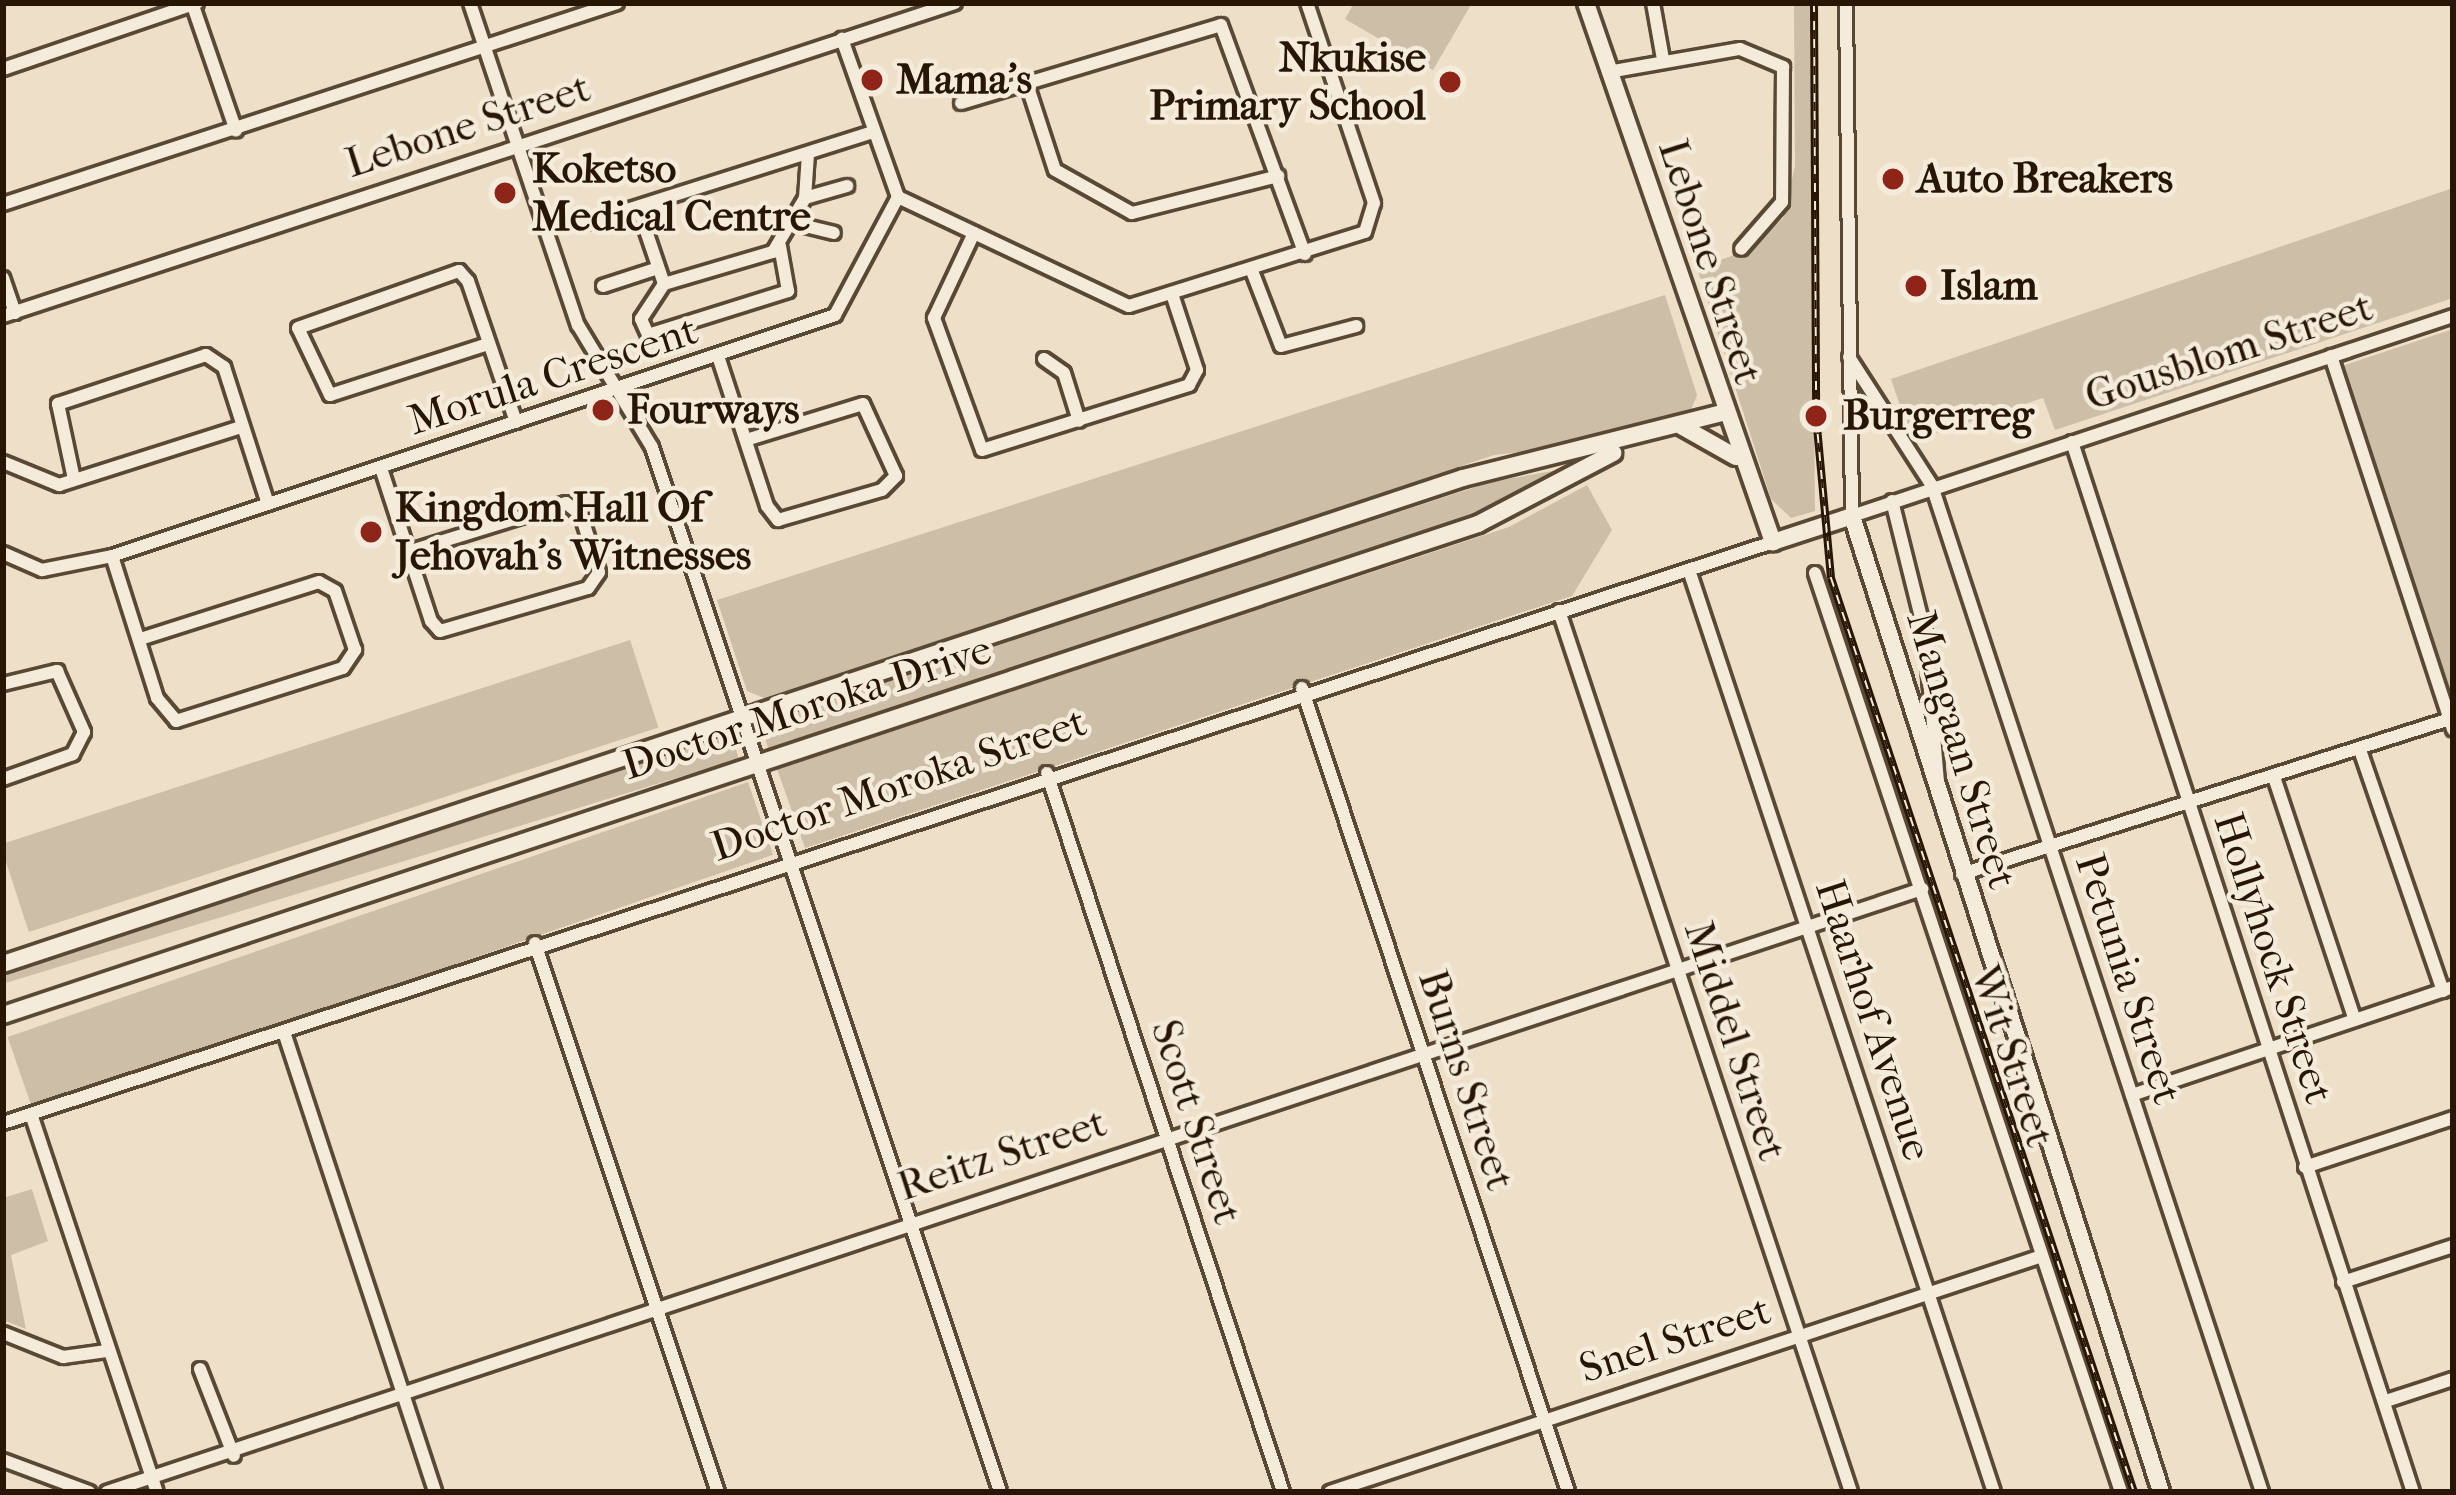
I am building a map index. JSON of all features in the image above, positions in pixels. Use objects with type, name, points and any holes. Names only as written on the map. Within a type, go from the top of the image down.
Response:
[{"type":"street","points":[[470,3],[578,326],[652,447],[1000,1492]]},
{"type":"street","points":[[3,204],[617,3]]},
{"type":"street","name":"Lebone Street","points":[[9,315],[955,3]]},
{"type":"street","points":[[842,39],[898,197],[1129,306],[1173,297],[1365,232],[1376,214],[1306,3]]},
{"type":"street","name":"Lebone Street","points":[[1586,3],[1722,413],[1773,542]]},
{"type":"street","points":[[1653,3],[1663,58]]},
{"type":"street","name":"Mangaan Street","points":[[1846,3],[1852,516],[1960,874],[2161,1492]]},
{"type":"street","points":[[3,69],[194,4],[236,131]]},
{"type":"street","points":[[961,104],[1221,25],[1304,254]]},
{"type":"street","points":[[1608,72],[1663,58],[1749,49],[1788,75],[1782,202],[1741,249]]},
{"type":"street","points":[[1027,84],[1055,170],[1132,213],[1278,176]]},
{"type":"street","points":[[586,223],[639,210],[873,132]]},
{"type":"street","points":[[780,246],[664,284],[642,316],[645,334],[788,291],[780,246],[805,198],[808,154]]},
{"type":"street","points":[[805,198],[847,186]]},
{"type":"street","name":"Morula Crescent","points":[[3,554],[42,570],[112,556],[835,315],[898,197]]},
{"type":"street","points":[[639,210],[652,270],[664,284]]},
{"type":"street","points":[[793,223],[834,233]]},
{"type":"street","points":[[974,232],[934,318],[974,439],[990,452],[1193,381],[1173,297]]},
{"type":"street","points":[[488,344],[330,395],[318,389],[298,328],[452,270],[468,281],[516,422]]},
{"type":"street","points":[[602,286],[652,270]]},
{"type":"street","points":[[1252,271],[1281,346],[1356,326]]},
{"type":"street","points":[[3,278],[9,315]]},
{"type":"street","name":"Gousblom Street","points":[[1822,525],[2453,316]]},
{"type":"street","points":[[74,479],[58,404],[199,355],[220,360],[268,505]]},
{"type":"street","points":[[718,356],[746,440],[771,515],[785,522],[896,476],[863,404],[746,440]]},
{"type":"street","points":[[1960,874],[2051,850],[2452,722],[2331,356]]},
{"type":"street","name":"Petunia Street","points":[[1849,357],[1932,486],[2262,1492]]},
{"type":"street","points":[[1044,358],[1064,373],[1079,421]]},
{"type":"street","name":"Doctor Moroka Drive","points":[[3,1015],[1478,524],[1623,446],[1722,413]]},
{"type":"street","points":[[1680,425],[1739,460]]},
{"type":"street","points":[[3,462],[52,485],[241,427]]},
{"type":"street","name":"Hollyhock Street","points":[[2072,442],[2413,1492]]},
{"type":"street","name":"Doctor Moroka Drive","points":[[3,964],[740,713],[1463,478],[1623,446]]},
{"type":"street","points":[[381,468],[408,552],[431,621],[448,632],[588,588],[599,572],[581,515],[566,503],[408,552]]},
{"type":"street","points":[[1892,501],[1925,633],[1942,745],[1936,792]]},
{"type":"street","name":"Doctor Moroka Street","points":[[3,1123],[1302,688],[1822,525]]},
{"type":"street","points":[[112,556],[161,709],[183,721],[343,668],[355,650],[334,591],[319,582],[140,639]]},
{"type":"street","name":"Haarhof Avenue","points":[[1689,570],[1994,1492]]},
{"type":"street","name":"Wit Street","points":[[1815,573],[2121,1492]]},
{"type":"street","name":"Middel Street","points":[[1559,611],[1851,1492]]},
{"type":"street","points":[[3,685],[57,671],[84,732],[73,754],[3,779]]},
{"type":"street","name":"Burns Street","points":[[1302,688],[1568,1492]]},
{"type":"street","points":[[2132,1095],[2448,989],[2360,750]]},
{"type":"street","name":"Scott Street","points":[[1047,773],[1283,1492]]},
{"type":"street","points":[[2274,777],[2355,1020]]},
{"type":"street","name":"Reitz Street","points":[[107,1492],[155,1487],[658,1313],[908,1220],[1922,889]]},
{"type":"street","points":[[535,943],[718,1492]]},
{"type":"street","points":[[284,1032],[435,1492]]},
{"type":"street","points":[[31,1114],[155,1487]]},
{"type":"street","points":[[2305,1168],[2453,1118]]},
{"type":"street","points":[[2343,1282],[2453,1246]]},
{"type":"street","name":"Snel Street","points":[[1330,1492],[2042,1256]]},
{"type":"street","points":[[3,1333],[63,1357],[107,1351]]},
{"type":"street","points":[[200,1369],[234,1456]]},
{"type":"street","points":[[2386,1401],[2453,1379]]},
{"type":"street","points":[[3,1460],[89,1492]]},
{"type":"shaded area","points":[[1354,3],[1472,3],[1433,70],[1345,19]]},
{"type":"shaded area","points":[[1794,3],[1810,3],[1815,511],[1791,518],[1771,499],[1697,268],[1749,250],[1783,218],[1795,166]]},
{"type":"shaded area","points":[[2453,188],[2453,298],[2055,430],[2043,398],[1912,441],[1891,379]]},
{"type":"shaded area","points":[[1665,295],[1697,395],[1691,410],[1587,445],[1494,455],[769,700],[747,691],[717,600]]},
{"type":"shaded area","points":[[2453,329],[2453,707],[2342,366]]},
{"type":"shaded area","points":[[1575,467],[1500,508],[769,751],[760,721],[1491,482]]},
{"type":"shaded area","points":[[1587,485],[1612,530],[1572,596],[805,848],[777,769],[1509,527]]},
{"type":"shaded area","points":[[630,640],[658,727],[29,932],[3,844]]},
{"type":"shaded area","points":[[731,733],[739,759],[6,983],[3,956]]},
{"type":"shaded area","points":[[748,782],[773,855],[33,1110],[8,1037]]},
{"type":"shaded area","points":[[32,1189],[48,1241],[11,1255],[26,1329],[3,1320],[3,1198]]},
{"type":"railway","points":[[1814,3],[1816,416],[1831,578],[2134,1492]]},
{"type":"place","name":"Mama's","points":[[872,80]]},
{"type":"place","name":"Nkukise Primary School","points":[[1450,82]]},
{"type":"place","name":"Auto Breakers","points":[[1893,179]]},
{"type":"place","name":"Koketso Medical Centre","points":[[505,193]]},
{"type":"place","name":"Islam","points":[[1916,286]]},
{"type":"place","name":"Fourways","points":[[603,410]]},
{"type":"place","name":"Burgerreg","points":[[1816,416]]},
{"type":"place","name":"Kingdom Hall Of Jehovah's Witnesses","points":[[371,532]]}]
